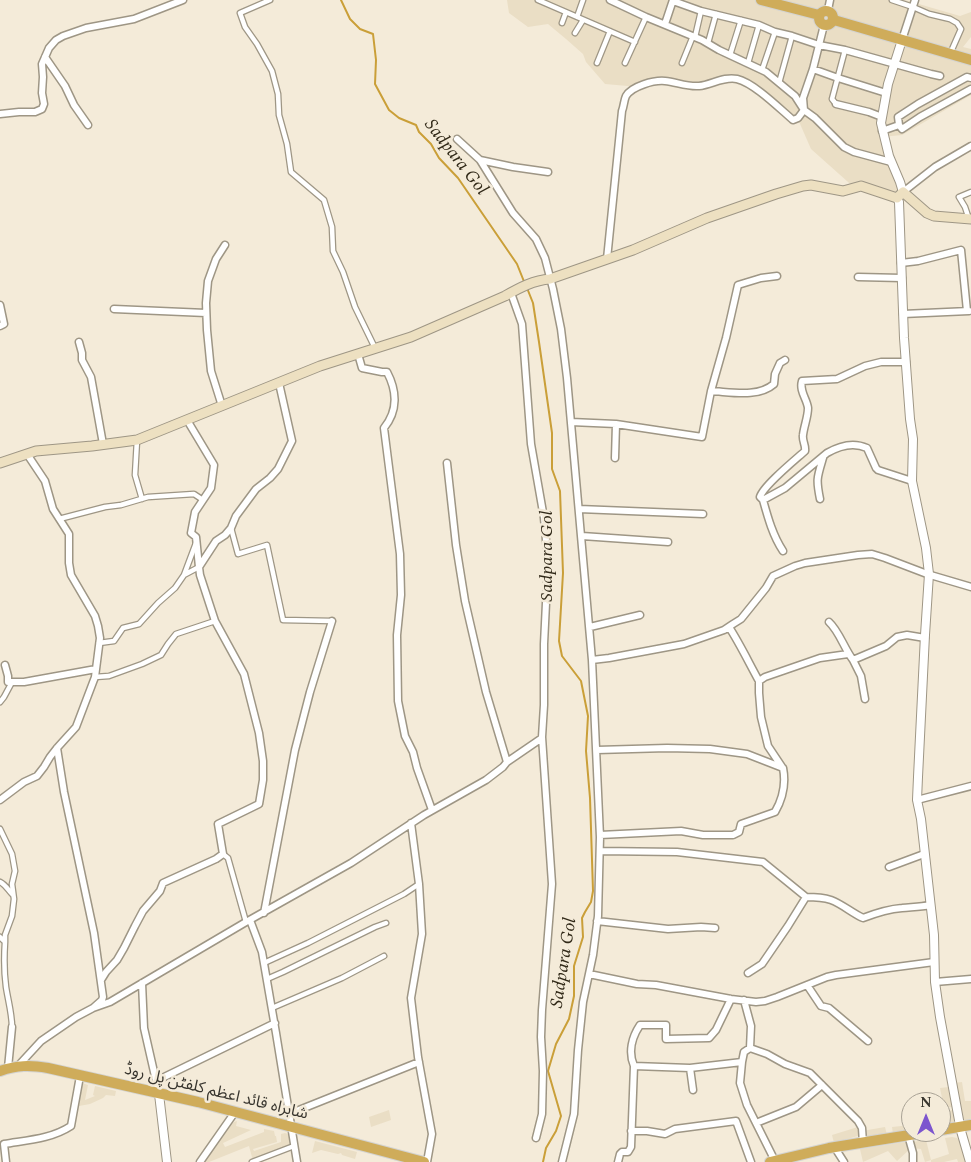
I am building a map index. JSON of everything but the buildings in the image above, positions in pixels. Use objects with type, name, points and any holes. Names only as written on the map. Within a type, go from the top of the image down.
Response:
[{"type":"highway","points":[[761,0],[833,14],[834,20],[971,60]]},
{"type":"highway","name":"شاہراہ قائد اعظم کلفٹن پل روڈ","points":[[8,1068],[36,1066],[234,1112],[291,1127],[395,1159],[426,1162]]},
{"type":"highway","points":[[951,1128],[966,1126]]},
{"type":"highway","points":[[773,1161],[901,1136]]},
{"type":"main road","points":[[0,463],[36,451],[137,440],[320,366],[411,337],[539,280],[550,279],[633,250],[707,218],[803,186],[811,185],[843,191],[861,186],[900,195],[934,216],[970,219]]},
{"type":"street","points":[[0,114],[35,112],[42,109],[44,104],[42,64],[53,43],[63,36],[86,28],[134,19],[183,0]]},
{"type":"street","points":[[270,0],[240,13],[245,27],[272,71],[278,94],[279,115],[287,144],[291,172],[324,200],[332,227],[333,251],[343,272],[355,307],[375,348]]},
{"type":"street","points":[[538,0],[635,42]]},
{"type":"street","points":[[577,17],[583,0]]},
{"type":"street","points":[[610,0],[708,43],[730,56],[762,70],[795,96],[804,110],[815,118],[844,147],[854,152],[891,162]]},
{"type":"street","points":[[892,0],[915,2],[930,14],[950,19],[957,23],[960,29],[950,54]]},
{"type":"street","points":[[665,24],[673,1],[701,11],[759,25],[818,45],[845,50],[940,76]]},
{"type":"street","points":[[915,2],[888,84],[882,118],[882,131],[891,162],[900,182],[903,314],[913,439],[912,480],[926,548],[929,574],[917,800],[921,819],[934,935],[935,982],[940,1017],[966,1126],[970,1162]]},
{"type":"street","points":[[682,63],[694,37],[701,11]]},
{"type":"street","points":[[562,23],[566,12]]},
{"type":"street","points":[[607,259],[622,111],[627,95],[640,84],[663,80],[700,86],[722,80],[736,79],[762,94],[793,120],[798,118],[804,110],[803,98],[813,69],[825,13]]},
{"type":"street","points":[[708,43],[716,14]]},
{"type":"street","points":[[625,63],[646,17]]},
{"type":"street","points":[[576,33],[583,20]]},
{"type":"street","points":[[730,56],[741,20]]},
{"type":"street","points":[[748,63],[759,25]]},
{"type":"street","points":[[597,63],[610,31]]},
{"type":"street","points":[[762,70],[775,32]]},
{"type":"street","points":[[779,83],[792,36]]},
{"type":"street","points":[[845,50],[832,99],[836,104],[869,112],[882,118]]},
{"type":"street","points":[[45,57],[88,125]]},
{"type":"street","points":[[813,69],[886,93]]},
{"type":"street","points":[[971,78],[967,77],[898,116],[899,125],[902,129],[971,89]]},
{"type":"street","points":[[882,131],[899,125]]},
{"type":"street","points":[[457,139],[480,160],[513,213],[536,239],[545,258],[561,329],[567,378],[590,627],[597,750],[600,851],[598,921],[583,1002],[574,1114],[562,1162]]},
{"type":"street","points":[[900,195],[935,167],[971,146]]},
{"type":"street","points":[[480,160],[548,172]]},
{"type":"street","points":[[970,219],[959,197],[971,192]]},
{"type":"street","points":[[222,406],[211,371],[206,303],[208,281],[216,259],[225,245]]},
{"type":"street","points":[[901,263],[918,262],[960,250],[969,311],[903,314]]},
{"type":"street","points":[[571,422],[616,424],[702,437],[711,391],[738,285],[761,278],[777,276]]},
{"type":"street","points":[[858,277],[902,278]]},
{"type":"street","points":[[512,292],[522,324],[531,444],[544,518],[548,562],[542,738],[552,884],[542,1010],[542,1114],[536,1138]]},
{"type":"street","points":[[0,305],[4,324],[0,326]]},
{"type":"street","points":[[114,309],[206,313]]},
{"type":"street","points":[[78,342],[82,353],[82,360],[91,377],[103,444]]},
{"type":"street","points":[[358,354],[362,368],[387,372],[395,396],[391,420],[384,428],[400,554],[401,595],[397,635],[398,701],[405,736],[414,752],[417,768],[432,810]]},
{"type":"street","points":[[711,391],[748,392],[763,390],[774,384],[775,374],[780,363],[785,360]]},
{"type":"street","points":[[783,552],[767,516],[763,500],[760,497],[761,493],[805,451],[806,447],[802,437],[808,406],[804,397],[802,381],[836,379],[865,366],[881,362],[906,362]]},
{"type":"street","points":[[184,576],[199,567],[216,540],[225,535],[231,528],[236,516],[256,489],[278,469],[292,441],[279,383]]},
{"type":"street","points":[[187,420],[214,465],[211,488],[195,512],[191,533],[197,540],[200,575],[215,621],[244,674],[259,732],[263,761],[263,780],[259,804],[218,824],[223,854],[228,858],[248,921],[262,952],[296,1162]]},
{"type":"street","points":[[615,458],[616,424]]},
{"type":"street","points":[[137,440],[135,475],[142,499]]},
{"type":"street","points":[[763,500],[785,488],[834,448],[849,444],[865,446],[870,451],[873,462],[878,470],[912,480]]},
{"type":"street","points":[[0,800],[24,782],[37,776],[56,748],[76,727],[95,677],[99,642],[95,616],[72,575],[69,563],[69,534],[53,509],[45,481],[28,454]]},
{"type":"street","points":[[820,499],[816,481],[823,456]]},
{"type":"street","points":[[447,463],[456,545],[465,601],[486,692],[507,762]]},
{"type":"street","points":[[59,519],[142,499],[194,494],[203,500]]},
{"type":"street","points":[[578,509],[703,514]]},
{"type":"street","points":[[231,528],[238,554],[267,545],[283,620],[332,621],[310,692],[296,750],[264,913]]},
{"type":"street","points":[[582,536],[668,542]]},
{"type":"street","points":[[99,642],[114,641],[123,628],[139,624],[175,588],[184,576],[197,540]]},
{"type":"street","points":[[592,660],[684,644],[729,627],[740,619],[766,588],[773,576],[795,566],[872,554],[971,587]]},
{"type":"street","points":[[590,627],[640,615]]},
{"type":"street","points":[[95,677],[109,676],[162,655],[176,634],[215,621]]},
{"type":"street","points":[[829,622],[835,627],[861,676],[865,698]]},
{"type":"street","points":[[600,835],[681,831],[703,835],[733,835],[739,832],[741,824],[776,812],[783,792],[783,768],[768,746],[761,717],[759,681],[740,643],[729,627]]},
{"type":"street","points":[[853,660],[886,646],[897,637],[907,634],[925,638]]},
{"type":"street","points":[[759,681],[765,677],[820,658],[848,654]]},
{"type":"street","points":[[4,665],[8,682],[24,682],[96,669]]},
{"type":"street","points":[[0,702],[11,684]]},
{"type":"street","points":[[8,1068],[41,1041],[76,1017],[110,1002],[344,867],[432,810],[486,780],[507,762],[542,738]]},
{"type":"street","points":[[56,748],[94,933],[101,980],[103,997],[93,1008]]},
{"type":"street","points":[[597,750],[710,749],[747,754],[783,768]]},
{"type":"street","points":[[917,800],[971,786]]},
{"type":"street","points":[[411,823],[419,884],[422,934],[412,998],[419,1062],[432,1134],[426,1162]]},
{"type":"street","points":[[0,828],[12,854],[15,871],[12,884],[14,895],[12,916],[4,942],[6,986],[12,1027],[8,1068]]},
{"type":"street","points":[[600,851],[677,852],[763,862],[806,897],[820,897],[832,900],[863,918],[878,912],[930,905]]},
{"type":"street","points":[[101,980],[117,960],[143,912],[160,892],[163,883],[223,854]]},
{"type":"street","points":[[889,867],[924,854]]},
{"type":"street","points":[[0,882],[6,885],[14,895]]},
{"type":"street","points":[[264,963],[308,943],[404,894],[419,884]]},
{"type":"street","points":[[748,973],[762,964],[806,897]]},
{"type":"street","points":[[598,921],[668,929],[716,928]]},
{"type":"street","points":[[266,979],[375,926],[386,923]]},
{"type":"street","points":[[0,937],[4,942]]},
{"type":"street","points":[[272,1008],[342,978],[384,956]]},
{"type":"street","points":[[589,974],[636,984],[656,985],[756,1002],[765,1001],[836,975],[934,962]]},
{"type":"street","points":[[935,982],[971,980]]},
{"type":"street","points":[[142,983],[144,1028],[159,1094],[167,1162]]},
{"type":"street","points":[[807,985],[821,1006],[829,1008],[868,1041]]},
{"type":"street","points":[[618,1162],[620,1154],[628,1152],[630,1147],[634,1094],[634,1066],[631,1059],[631,1048],[634,1034],[640,1025],[666,1025],[666,1039],[709,1038],[716,1030],[731,999]]},
{"type":"street","points":[[744,1000],[751,1026],[750,1048]]},
{"type":"street","points":[[156,1081],[275,1023]]},
{"type":"street","points":[[750,1048],[744,1052],[740,1083],[747,1105],[773,1161]]},
{"type":"street","points":[[750,1048],[810,1073],[858,1121],[862,1128],[862,1143]]},
{"type":"street","points":[[289,1114],[419,1062]]},
{"type":"street","points":[[634,1066],[690,1068],[742,1062]]},
{"type":"street","points":[[690,1068],[693,1090]]},
{"type":"street","points":[[6,1162],[4,1144],[34,1140],[61,1132],[71,1126],[80,1076]]},
{"type":"street","points":[[756,1123],[796,1107],[822,1086]]},
{"type":"street","points":[[200,1162],[234,1112]]},
{"type":"street","points":[[631,1131],[665,1134],[675,1129],[736,1121],[751,1162]]},
{"type":"street","points":[[910,1142],[913,1162]]},
{"type":"street","points":[[252,1162],[294,1146]]},
{"type":"street","points":[[835,1148],[844,1162]]},
{"type":"shaded area","points":[[507,0],[905,0],[960,16],[971,12],[971,37],[963,47],[971,49],[971,95],[902,135],[881,137],[902,198],[897,203],[857,190],[811,149],[797,117],[737,80],[719,82],[696,90],[663,84],[639,87],[605,84],[586,62],[583,54],[566,39],[548,24],[528,27],[509,13]]},
{"type":"shaded area","points":[[962,1082],[965,1101],[971,1101],[971,1126],[966,1125],[962,1117],[954,1083]]},
{"type":"shaded area","points":[[82,1083],[88,1085],[85,1100],[95,1096],[93,1095],[95,1086],[116,1091],[115,1096],[106,1095],[90,1104],[79,1106]]},
{"type":"shaded area","points":[[949,1087],[950,1092],[941,1092],[940,1088]]},
{"type":"shaded area","points":[[389,1110],[391,1120],[371,1127],[369,1117]]},
{"type":"shaded area","points":[[951,1110],[953,1110],[955,1127],[951,1128]]},
{"type":"shaded area","points":[[237,1121],[236,1126],[251,1130],[223,1143],[225,1147],[264,1132],[264,1129],[274,1131],[277,1142],[253,1149],[254,1151],[281,1142],[281,1134],[285,1133],[291,1135],[292,1145],[253,1161],[249,1146],[205,1162],[230,1125]]},
{"type":"shaded area","points":[[901,1126],[901,1133],[893,1134],[892,1127]]},
{"type":"shaded area","points":[[858,1127],[861,1135],[834,1143],[832,1135]]},
{"type":"shaded area","points":[[885,1127],[887,1135],[864,1139],[862,1131]]},
{"type":"shaded area","points":[[951,1137],[959,1140],[966,1162],[958,1162],[957,1159],[931,1162],[931,1160],[949,1154],[946,1142],[951,1142]]},
{"type":"shaded area","points":[[315,1141],[357,1152],[355,1159],[341,1153],[321,1150],[312,1153]]},
{"type":"shaded area","points":[[905,1142],[910,1149],[897,1161],[888,1151],[863,1162],[860,1149]]},
{"type":"shaded area","points":[[912,1142],[926,1142],[931,1160],[925,1162],[921,1149],[913,1148]]},
{"type":"waterway","name":"Sadpara Gol","points":[[341,0],[350,19],[360,29],[373,34],[376,60],[375,84],[389,110],[399,118],[416,125],[419,132],[431,144],[439,158],[458,178],[517,264],[525,284]]},
{"type":"waterway","name":"Sadpara Gol","points":[[527,288],[533,303],[552,433],[552,469],[560,491],[563,573],[559,641],[562,656],[581,681],[588,716],[586,751],[590,798],[593,891],[591,902],[582,918],[583,937],[574,966],[574,996],[569,1019],[556,1044],[548,1071],[561,1116],[556,1131],[546,1148],[543,1162]]}]
